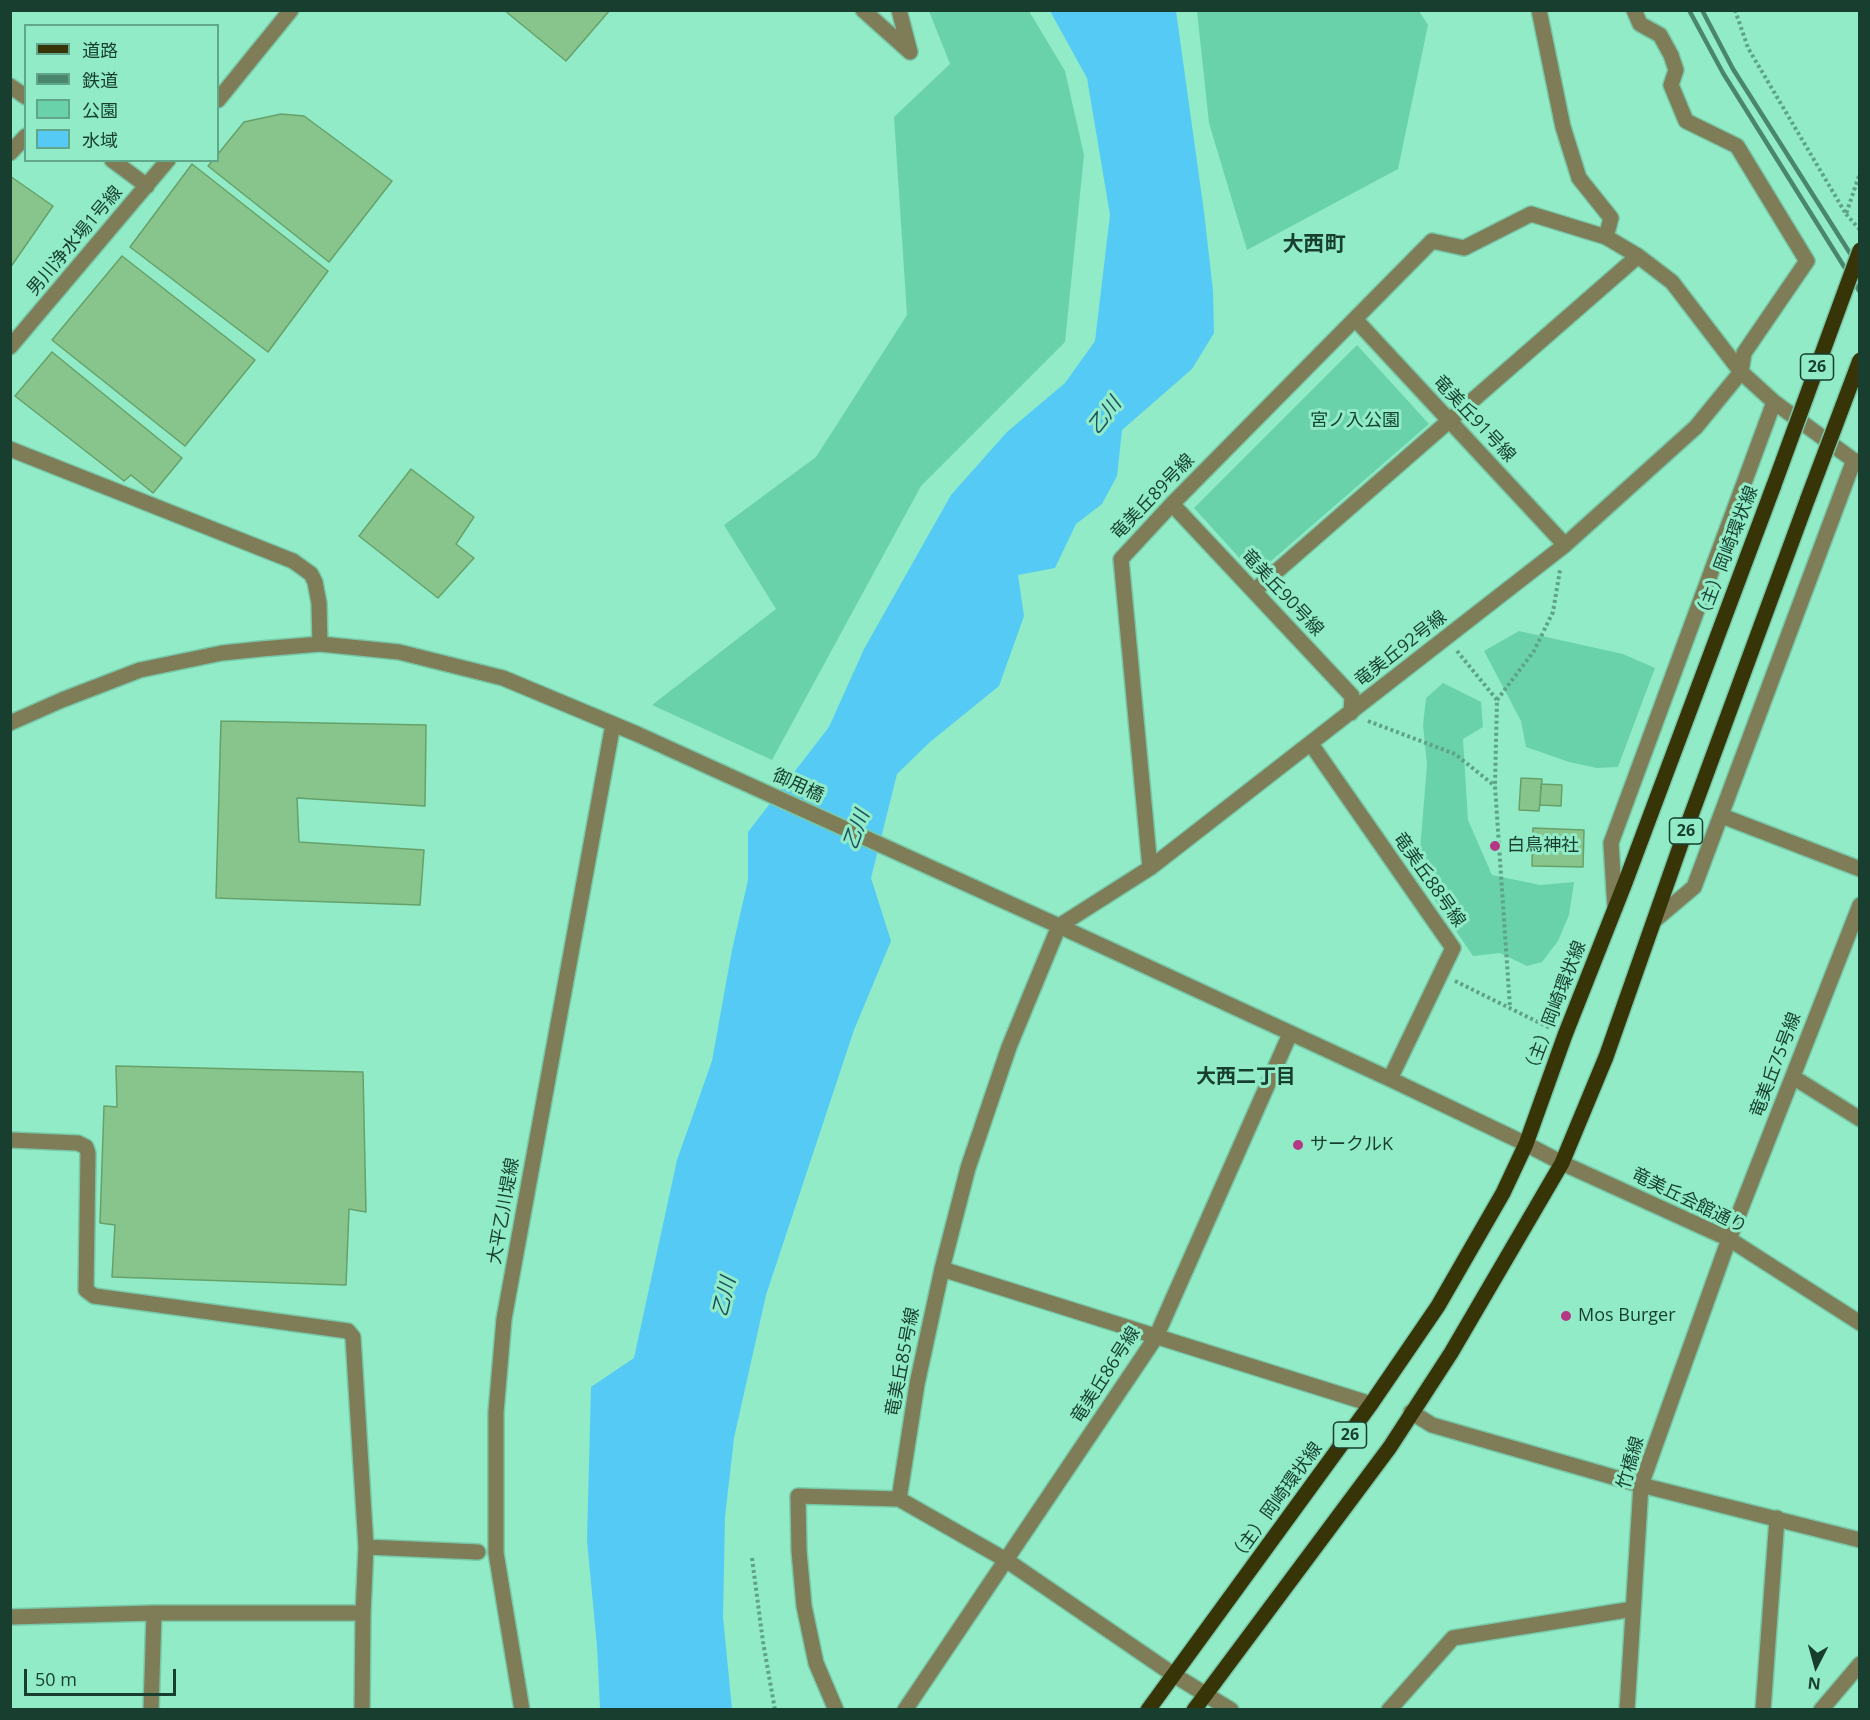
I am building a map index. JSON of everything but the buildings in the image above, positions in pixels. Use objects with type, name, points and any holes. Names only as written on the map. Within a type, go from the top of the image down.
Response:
[{"type":"main road","name":"（主）岡崎環状線","points":[[1148,1710],[1371,1404],[1438,1306],[1503,1193],[1526,1144],[1860,250]]},
{"type":"main road","name":"26","points":[[1194,1710],[1390,1447],[1451,1353],[1562,1163],[1587,1107],[1860,360]]},
{"type":"street","points":[[219,99],[291,10]]},
{"type":"street","points":[[863,10],[910,52],[899,10]]},
{"type":"street","points":[[1539,10],[1563,127],[1579,178],[1611,218],[1606,237],[1638,256],[1672,282],[1741,372],[1774,402],[1857,462],[1694,887],[1655,920]]},
{"type":"street","points":[[1634,10],[1640,24],[1660,35],[1671,55],[1676,70],[1671,85],[1686,121],[1737,146],[1807,261],[1744,353],[1741,372]]},
{"type":"street","points":[[10,86],[24,96]]},
{"type":"street","points":[[10,153],[24,138]]},
{"type":"street","points":[[115,162],[147,186]]},
{"type":"street","name":"男川浄水場1号線","points":[[10,347],[166,162]]},
{"type":"street","name":"竜美丘89号線","points":[[1150,868],[1121,559],[1172,504],[1432,241],[1464,248],[1532,214],[1606,237]]},
{"type":"street","points":[[1254,591],[1638,256]]},
{"type":"street","name":"竜美丘91号線","points":[[1355,319],[1564,545]]},
{"type":"street","name":"竜美丘92号線","points":[[1059,926],[1150,868],[1564,545],[1696,427],[1741,372]]},
{"type":"street","points":[[1615,908],[1611,843],[1774,402]]},
{"type":"street","points":[[10,449],[293,561],[310,574],[315,582],[319,603],[320,644]]},
{"type":"street","name":"竜美丘90号線","points":[[1172,504],[1352,696],[1351,713]]},
{"type":"street","name":"御用橋","points":[[10,723],[140,670],[222,653],[320,644],[399,652],[504,678],[613,724],[1059,926],[1290,1034]]},
{"type":"street","name":"大平乙川堤線","points":[[522,1710],[496,1553],[496,1412],[504,1319],[613,724]]},
{"type":"street","name":"竜美丘88号線","points":[[1311,744],[1453,948],[1390,1079]]},
{"type":"street","points":[[1722,816],[1860,868]]},
{"type":"street","name":"竜美丘75号線","points":[[1729,1239],[1860,905]]},
{"type":"street","name":"竜美丘85号線","points":[[899,1499],[917,1384],[942,1269],[968,1168],[1005,1058],[1059,926]]},
{"type":"street","name":"竜美丘会館通り","points":[[1290,1034],[1729,1239],[1860,1323]]},
{"type":"street","name":"竜美丘86号線","points":[[905,1710],[1156,1337],[1290,1034]]},
{"type":"street","points":[[1793,1077],[1860,1119]]},
{"type":"street","points":[[10,1140],[78,1143],[86,1147],[88,1153],[86,1290],[94,1296],[348,1331],[353,1337],[366,1547],[362,1710]]},
{"type":"street","name":"竹橋線","points":[[1627,1710],[1641,1485],[1729,1239]]},
{"type":"street","points":[[942,1269],[1371,1404]]},
{"type":"street","points":[[1411,1412],[1432,1425],[1641,1485],[1860,1540]]},
{"type":"street","points":[[836,1710],[816,1663],[804,1606],[799,1551],[798,1496],[899,1499],[1006,1560],[1174,1675],[1231,1710]]},
{"type":"street","points":[[1763,1710],[1777,1518]]},
{"type":"street","points":[[366,1547],[478,1552]]},
{"type":"street","points":[[1395,1706],[1453,1638],[1634,1609]]},
{"type":"street","points":[[10,1617],[154,1613],[363,1613]]},
{"type":"street","points":[[151,1710],[154,1613]]},
{"type":"street","points":[[1821,1710],[1860,1664]]},
{"type":"path","points":[[1735,10],[1748,48],[1846,214],[1860,230]]},
{"type":"path","points":[[1846,214],[1860,173]]},
{"type":"path","points":[[1510,1008],[1495,786],[1497,700],[1534,651],[1553,612],[1564,545]]},
{"type":"path","points":[[1447,638],[1497,700]]},
{"type":"path","points":[[1351,713],[1455,754],[1495,786]]},
{"type":"path","points":[[1441,974],[1565,1035]]},
{"type":"path","points":[[752,1558],[775,1710]]},
{"type":"green space","points":[[929,11],[1029,11],[1065,71],[1084,155],[1065,342],[921,486],[772,760],[652,705],[776,609],[724,525],[816,457],[907,315],[894,117],[950,64]]},
{"type":"green space","points":[[1197,11],[1419,11],[1428,25],[1398,169],[1247,250],[1209,123]]},
{"type":"green space","name":"宮ノ入公園","points":[[1357,345],[1429,424],[1255,575],[1194,508]]},
{"type":"green space","points":[[1519,631],[1623,654],[1655,668],[1618,767],[1597,768],[1569,762],[1526,747],[1521,721],[1484,651]]},
{"type":"green space","points":[[1443,683],[1481,702],[1483,727],[1463,739],[1468,820],[1492,875],[1540,885],[1574,882],[1569,915],[1558,941],[1542,962],[1527,966],[1500,953],[1473,956],[1418,875],[1427,765],[1423,725],[1426,698]]},
{"type":"water","name":"乙川","points":[[1050,11],[1176,11],[1204,212],[1213,291],[1214,333],[1192,369],[1122,430],[1117,476],[1102,504],[1076,524],[1055,568],[1018,575],[1024,616],[999,686],[930,742],[897,774],[871,878],[891,941],[854,1030],[766,1295],[734,1438],[725,1517],[723,1617],[732,1709],[600,1709],[597,1646],[587,1540],[591,1387],[634,1358],[677,1160],[712,1061],[732,950],[748,880],[748,832],[829,727],[864,649],[951,495],[1007,432],[1065,383],[1095,341],[1110,215],[1087,78]]},
{"type":"railway","points":[[1689,10],[1723,73],[1860,292]]},
{"type":"railway","points":[[1702,10],[1733,69],[1860,269]]},
{"type":"place","name":"白鳥神社","points":[[1495,846]]},
{"type":"place","name":"サークルK","points":[[1298,1145]]},
{"type":"place","name":"Mos Burger","points":[[1566,1316]]},
{"type":"district","name":"大西町","points":[[1314,245]]},
{"type":"district","name":"大西二丁目","points":[[1246,1077]]}]
